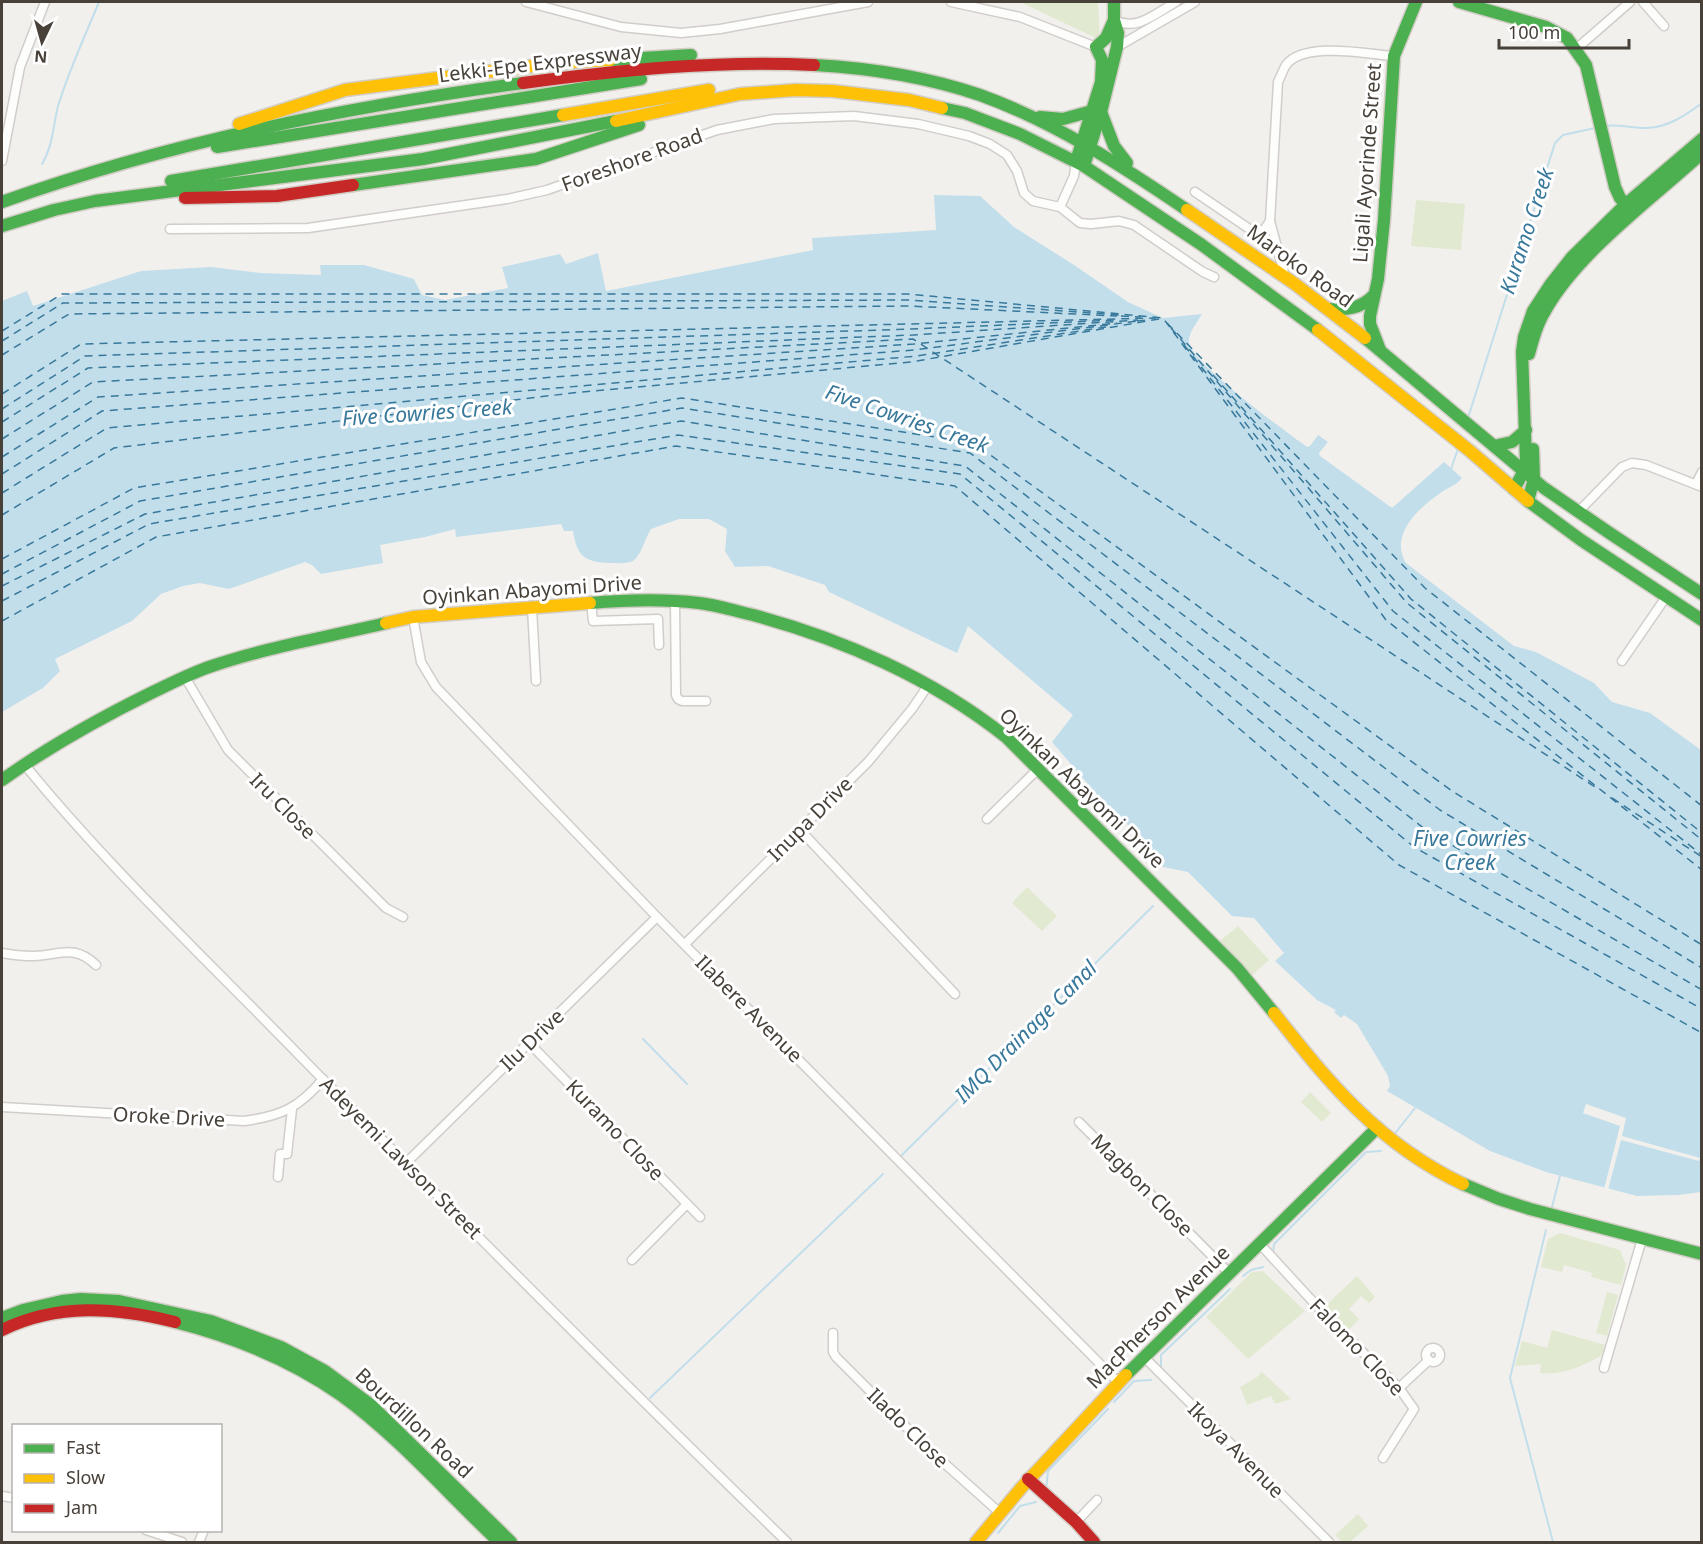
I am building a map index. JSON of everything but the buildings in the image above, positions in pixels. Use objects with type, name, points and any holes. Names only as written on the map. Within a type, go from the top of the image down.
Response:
[{"type":"main road","points":[[2,226],[54,210],[177,180],[725,88],[872,94],[909,100],[965,112],[1020,134],[1080,164],[1117,47],[1118,33],[1114,20],[1114,2]]},
{"type":"main road","name":"Ligali Ayorinde Street","points":[[1380,351],[1370,324],[1378,279],[1384,220],[1394,56],[1416,2]]},
{"type":"main road","points":[[1459,2],[1544,26],[1579,46]]},
{"type":"main road","points":[[1483,2],[1549,22],[1570,33],[1579,46],[1586,65],[1622,184],[1633,207]]},
{"type":"main road","points":[[1114,20],[1106,38],[1096,46],[1101,58],[1102,71],[1096,111],[1115,150],[1142,178]]},
{"type":"main road","points":[[128,161],[345,90],[556,63],[714,54],[760,62]]},
{"type":"main road","points":[[128,161],[760,62]]},
{"type":"main road","name":"Lekki-Epe Expressway","points":[[2,202],[186,144],[359,109],[512,83],[676,67],[760,62],[846,66],[943,83],[1030,115],[1086,144]]},
{"type":"main road","points":[[95,201],[423,159],[537,138],[718,98],[796,90]]},
{"type":"main road","points":[[95,201],[278,196],[536,159],[718,98]]},
{"type":"main road","points":[[1030,115],[1063,119],[1096,111]]},
{"type":"main road","points":[[1528,501],[1534,479],[1527,368],[1530,346],[1544,313],[1577,266],[1701,139]]},
{"type":"main road","points":[[255,141],[265,146],[268,152],[262,165]]},
{"type":"main road","name":"Maroko Road","points":[[1086,144],[1142,178],[1329,309],[1534,479],[1578,512],[1701,594]]},
{"type":"main road","points":[[1514,489],[1524,471],[1526,460],[1521,368],[1524,336],[1530,316],[1540,296],[1591,238],[1701,153]]},
{"type":"main road","name":"Maroko Road","points":[[1080,164],[1269,292],[1470,451],[1528,501],[1701,620]]},
{"type":"main road","points":[[1329,309],[1342,310],[1360,307],[1374,295]]},
{"type":"main road","points":[[1489,442],[1513,442],[1526,430]]},
{"type":"main road","name":"Oyinkan Abayomi Drive","points":[[2,780],[24,764],[104,716],[184,677],[212,666],[279,648],[413,617],[591,602],[675,602],[700,603],[782,623],[866,654],[899,669],[981,717],[1006,737],[1237,968],[1258,991],[1326,1080],[1377,1128],[1431,1166],[1480,1192],[1528,1209],[1701,1254]]},
{"type":"main road","name":"MacPherson Avenue","points":[[976,1542],[1028,1479],[1118,1382],[1377,1128]]},
{"type":"main road","name":"Bourdillon Road","points":[[2,1318],[42,1303],[64,1299],[96,1299],[150,1306],[190,1315],[267,1341],[331,1375],[360,1397],[389,1422],[512,1542]]},
{"type":"main road","name":"Bourdillon Road","points":[[2,1330],[22,1320],[47,1312],[103,1310],[186,1325],[230,1338],[276,1357],[332,1389],[366,1414],[499,1542]]},
{"type":"main road","points":[[1028,1479],[1076,1522],[1094,1542]]},
{"type":"street","points":[[2,161],[20,67],[45,2]]},
{"type":"street","points":[[526,2],[621,27],[681,33],[868,2]]},
{"type":"street","points":[[951,2],[1020,16],[1096,46]]},
{"type":"street","points":[[1114,20],[1122,25],[1138,24],[1176,2]]},
{"type":"street","points":[[1117,47],[1195,2]]},
{"type":"street","points":[[1579,46],[1630,2]]},
{"type":"street","points":[[1643,2],[1664,26]]},
{"type":"street","points":[[1285,277],[1270,221],[1278,82],[1287,64],[1300,55],[1314,51],[1394,56]]},
{"type":"street","name":"Foreshore Road","points":[[170,229],[308,228],[507,199],[547,190],[717,130],[774,119],[854,116],[897,120],[944,130],[990,144],[1000,149],[1012,162],[1020,184],[1029,198],[1038,203],[1060,207],[1080,223],[1119,221],[1134,225],[1203,272],[1214,277]]},
{"type":"street","points":[[1060,207],[1080,164]]},
{"type":"street","points":[[1195,192],[1251,230],[1264,230],[1270,221]]},
{"type":"street","points":[[1578,512],[1622,467],[1632,463],[1646,465],[1699,485],[1701,471]]},
{"type":"street","points":[[1622,661],[1666,597]]},
{"type":"street","points":[[591,602],[593,621],[658,619],[659,645]]},
{"type":"street","points":[[675,602],[676,695],[681,701],[706,701]]},
{"type":"street","points":[[532,608],[536,681]]},
{"type":"street","name":"Ilabere Avenue","points":[[413,617],[421,662],[436,687],[657,916],[1118,1382]]},
{"type":"street","name":"Iru Close","points":[[184,677],[228,750],[386,908],[403,917]]},
{"type":"street","name":"Inupa Drive","points":[[685,944],[868,762],[912,709],[927,687]]},
{"type":"street","name":"Adeyemi Lawson Street","points":[[24,764],[53,800],[114,867],[636,1396],[787,1542]]},
{"type":"street","points":[[987,819],[1038,769]]},
{"type":"street","points":[[800,830],[955,994]]},
{"type":"street","name":"Ilu Drive","points":[[406,1163],[657,916]]},
{"type":"street","points":[[2,953],[36,956],[56,952],[77,953],[88,957],[96,965]]},
{"type":"street","name":"Kuramo Close","points":[[529,1043],[700,1217]]},
{"type":"street","name":"Oroke Drive","points":[[2,1107],[244,1121],[264,1119],[292,1109],[311,1094],[323,1079]]},
{"type":"street","points":[[278,1177],[280,1154],[287,1154],[292,1109]]},
{"type":"street","name":"Magbon Close","points":[[1079,1122],[1229,1273]]},
{"type":"street","points":[[632,1260],[687,1204]]},
{"type":"street","points":[[1604,1368],[1642,1239]]},
{"type":"street","name":"Falomo Close","points":[[1259,1243],[1327,1317],[1399,1388],[1414,1409],[1383,1458]]},
{"type":"street","name":"Ilado Close","points":[[833,1333],[833,1352],[836,1357],[925,1446],[1000,1513]]},
{"type":"street","name":"Ikoya Avenue","points":[[1144,1357],[1329,1542]]},
{"type":"street","points":[[1399,1388],[1429,1360]]},
{"type":"street","points":[[1076,1522],[1097,1500]]},
{"type":"street","points":[[152,1532],[182,1542]]},
{"type":"green space","points":[[1020,2],[1098,2],[1100,40]]},
{"type":"green space","points":[[1416,200],[1465,204],[1461,250],[1411,246]]},
{"type":"green space","points":[[1027,887],[1057,916],[1042,931],[1012,903]]},
{"type":"green space","points":[[1238,926],[1269,960],[1251,976],[1220,941]]},
{"type":"green space","points":[[1310,1092],[1331,1113],[1322,1122],[1301,1102]]},
{"type":"green space","points":[[1560,1233],[1620,1250],[1626,1265],[1621,1285],[1591,1277],[1592,1273],[1564,1265],[1562,1272],[1541,1267],[1548,1239]]},
{"type":"green space","points":[[1263,1271],[1305,1311],[1248,1359],[1206,1317],[1252,1272]]},
{"type":"green space","points":[[1357,1276],[1375,1297],[1369,1303],[1361,1296],[1349,1309],[1359,1319],[1346,1333],[1322,1309]]},
{"type":"green space","points":[[1607,1292],[1618,1295],[1607,1336],[1596,1333]]},
{"type":"green space","points":[[1552,1330],[1605,1345],[1602,1355],[1557,1373],[1540,1373],[1541,1364],[1515,1366],[1522,1341],[1547,1348]]},
{"type":"green space","points":[[1262,1372],[1291,1399],[1275,1404],[1271,1396],[1247,1405],[1240,1387]]},
{"type":"green space","points":[[1358,1514],[1368,1526],[1350,1542],[1342,1542],[1335,1535]]},
{"type":"water","name":"Five Cowries Creek","points":[[934,195],[980,196],[1014,227],[1128,302],[1163,318],[1202,314],[1191,332],[1189,343],[1194,353],[1206,366],[1307,447],[1318,435],[1328,442],[1319,453],[1320,456],[1392,508],[1444,462],[1462,478],[1431,500],[1408,524],[1401,543],[1406,563],[1514,646],[1536,652],[1594,683],[1612,702],[1650,713],[1701,750],[1701,1192],[1637,1196],[1546,1172],[1490,1151],[1387,1091],[1390,1086],[1388,1076],[1357,1024],[1344,1015],[1341,1018],[1334,1012],[1336,1010],[1317,1000],[1275,961],[1284,953],[1254,918],[1232,916],[1188,872],[1163,867],[1143,849],[1130,827],[1110,810],[1052,742],[1073,715],[968,626],[957,653],[829,592],[825,585],[768,566],[735,567],[725,551],[727,529],[709,519],[679,519],[651,529],[636,558],[625,563],[588,559],[577,547],[573,531],[564,531],[561,524],[456,537],[455,529],[380,545],[383,563],[321,574],[305,562],[229,589],[200,583],[183,586],[161,594],[132,621],[55,659],[60,671],[43,688],[2,712],[2,301],[27,291],[33,306],[141,271],[211,267],[261,273],[321,275],[320,265],[364,265],[414,279],[422,295],[445,300],[508,288],[502,267],[560,254],[566,264],[598,253],[606,291],[813,250],[812,238],[936,230]]},
{"type":"pier","points":[[1586,1104],[1626,1118],[1622,1136],[1700,1158],[1699,1161],[1621,1140],[1608,1190],[1604,1189],[1620,1126],[1583,1113]]},
{"type":"waterway","points":[[42,164],[51,143],[62,93],[99,2]]},
{"type":"waterway","name":"Kuramo Creek","points":[[1604,126],[1646,128],[1661,126],[1683,116],[1702,103]]},
{"type":"waterway","name":"Kuramo Creek","points":[[1468,418],[1555,143],[1563,135],[1595,128]]},
{"type":"waterway","name":"Kuramo Creek","points":[[1451,469],[1458,449]]},
{"type":"waterway","name":"IMQ Drainage Canal","points":[[899,1158],[1153,906]]},
{"type":"waterway","points":[[643,1039],[687,1084]]},
{"type":"waterway","points":[[1393,1136],[1415,1108]]},
{"type":"waterway","points":[[1273,1254],[1274,1244],[1366,1152],[1381,1151]]},
{"type":"waterway","name":"IMQ Drainage Canal","points":[[650,1398],[883,1174]]},
{"type":"waterway","points":[[1551,1211],[1560,1176]]},
{"type":"waterway","points":[[1546,1230],[1510,1378],[1553,1542]]},
{"type":"waterway","points":[[1243,1276],[1251,1270],[1263,1267]]},
{"type":"waterway","points":[[1161,1369],[1161,1355],[1230,1289]]},
{"type":"waterway","points":[[1114,1402],[1134,1381],[1151,1380]]},
{"type":"waterway","points":[[1046,1490],[1048,1471],[1108,1409]]},
{"type":"waterway","points":[[998,1533],[1020,1506],[1036,1502]]},
{"type":"ferry route","points":[[2,331],[62,294],[908,294],[1163,318],[1386,620],[1702,870]]},
{"type":"ferry route","points":[[2,341],[63,303],[909,300],[1120,315]]},
{"type":"ferry route","points":[[2,355],[69,314],[908,306],[1117,316]]},
{"type":"ferry route","points":[[1121,316],[1141,317]]},
{"type":"ferry route","points":[[2,394],[81,344],[1156,318]]},
{"type":"ferry route","points":[[2,515],[114,448],[572,393],[911,362],[1159,319]]},
{"type":"ferry route","points":[[2,409],[85,356],[912,329],[1116,320]]},
{"type":"ferry route","points":[[2,422],[88,368],[913,335],[1138,320]]},
{"type":"ferry route","points":[[1137,321],[1147,320]]},
{"type":"ferry route","points":[[2,474],[102,411],[914,350],[1138,321]]},
{"type":"ferry route","points":[[2,457],[98,397],[914,344],[1117,323]]},
{"type":"ferry route","points":[[1167,323],[1425,588],[1702,806]]},
{"type":"ferry route","points":[[2,493],[107,428],[917,356],[1112,326]]},
{"type":"ferry route","points":[[1171,328],[1407,603],[1702,840]]},
{"type":"ferry route","points":[[2,439],[93,382],[913,339],[1595,787]]},
{"type":"ferry route","points":[[1184,345],[1393,611],[1702,855]]},
{"type":"ferry route","points":[[1213,375],[1411,599],[1702,833]]},
{"type":"ferry route","points":[[2,559],[134,488],[682,398],[974,443],[1452,791],[1702,945]]},
{"type":"ferry route","points":[[2,574],[140,501],[682,408],[970,453],[1440,810],[1702,968]]},
{"type":"ferry route","points":[[2,586],[145,514],[681,421],[965,466],[1426,830],[1702,990]]},
{"type":"ferry route","points":[[2,601],[149,524],[678,435],[960,474],[1414,847],[1702,1009]]},
{"type":"ferry route","points":[[2,621],[156,537],[676,446],[955,486],[1399,865],[1702,1033]]},
{"type":"ferry route","points":[[1612,798],[1702,857]]},
{"type":"traffic: fast","points":[[1084,166],[1101,112],[1117,47],[1118,33],[1114,20],[1114,2]]},
{"type":"traffic: fast","points":[[1380,350],[1370,324],[1370,316],[1378,279],[1384,220],[1394,56],[1416,2]]},
{"type":"traffic: fast","points":[[1459,2],[1546,27],[1567,38],[1586,65],[1615,187],[1620,198],[1631,210]]},
{"type":"traffic: fast","points":[[1076,161],[1101,82],[1102,60],[1096,47],[1106,38],[1114,20]]},
{"type":"traffic: fast","points":[[610,60],[691,55]]},
{"type":"traffic: fast","points":[[814,65],[898,74],[980,95],[1035,118],[1087,146],[1187,210]]},
{"type":"traffic: fast","points":[[217,147],[641,79]]},
{"type":"traffic: fast","points":[[2,202],[129,161],[259,129],[391,103],[523,83]]},
{"type":"traffic: fast","points":[[942,108],[965,113],[1020,134],[1084,166],[1202,245],[1318,330]]},
{"type":"traffic: fast","points":[[1040,117],[1063,119],[1092,111]]},
{"type":"traffic: fast","points":[[1101,112],[1114,146],[1127,163]]},
{"type":"traffic: fast","points":[[171,181],[563,115]]},
{"type":"traffic: fast","points":[[2,226],[54,210],[95,201],[423,159],[616,121]]},
{"type":"traffic: fast","points":[[353,185],[536,159],[639,125]]},
{"type":"traffic: fast","points":[[1514,489],[1524,471],[1526,461],[1522,352],[1524,337],[1533,311],[1572,257],[1626,204],[1702,139]]},
{"type":"traffic: fast","points":[[1529,354],[1542,316],[1576,268],[1617,227],[1702,153]]},
{"type":"traffic: fast","points":[[1329,309],[1352,308],[1363,304],[1373,296]]},
{"type":"traffic: fast","points":[[1365,338],[1544,488],[1702,594]]},
{"type":"traffic: fast","points":[[1494,446],[1512,442],[1526,430]]},
{"type":"traffic: fast","points":[[1528,501],[1534,479],[1533,449]]},
{"type":"traffic: fast","points":[[1528,501],[1581,540],[1702,620]]},
{"type":"traffic: fast","points":[[590,603],[645,600],[712,605],[820,636],[918,679],[978,716],[1006,737],[1237,968],[1274,1013]]},
{"type":"traffic: fast","points":[[2,780],[95,722],[197,672],[255,653],[386,623]]},
{"type":"traffic: fast","points":[[1126,1375],[1377,1128]]},
{"type":"traffic: fast","points":[[1463,1184],[1530,1209],[1702,1254]]},
{"type":"traffic: fast","points":[[2,1318],[23,1310],[62,1301],[81,1299],[119,1301],[211,1321],[281,1347],[325,1371],[371,1405],[511,1542]]},
{"type":"traffic: fast","points":[[175,1322],[240,1342],[282,1360],[322,1382],[362,1411],[403,1447],[499,1542]]},
{"type":"traffic: slow","points":[[239,124],[345,90],[556,63],[610,60]]},
{"type":"traffic: slow","points":[[563,115],[709,90]]},
{"type":"traffic: slow","points":[[616,121],[740,94],[796,90],[833,91],[909,100],[942,108]]},
{"type":"traffic: slow","points":[[1187,210],[1295,284],[1365,338]]},
{"type":"traffic: slow","points":[[1318,330],[1470,451],[1528,501]]},
{"type":"traffic: slow","points":[[386,623],[413,617],[590,603]]},
{"type":"traffic: slow","points":[[1274,1013],[1336,1088],[1381,1131],[1433,1168],[1463,1184]]},
{"type":"traffic: slow","points":[[976,1542],[1022,1487],[1126,1375]]},
{"type":"traffic: jam","points":[[523,83],[668,67],[741,64],[814,65]]},
{"type":"traffic: jam","points":[[185,198],[277,196],[353,185]]},
{"type":"traffic: jam","points":[[2,1330],[44,1315],[87,1310],[131,1313],[175,1322]]},
{"type":"traffic: jam","points":[[1028,1479],[1076,1522],[1094,1542]]}]
